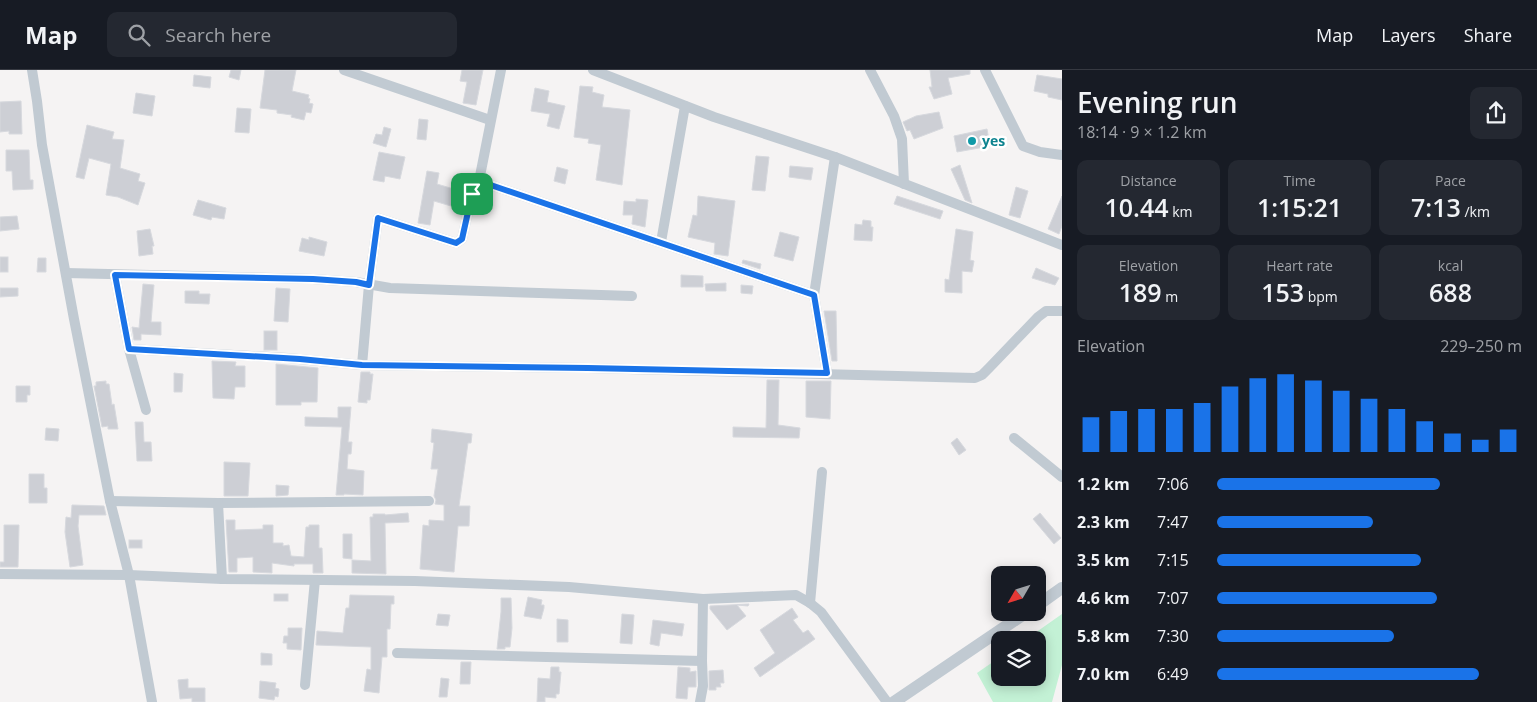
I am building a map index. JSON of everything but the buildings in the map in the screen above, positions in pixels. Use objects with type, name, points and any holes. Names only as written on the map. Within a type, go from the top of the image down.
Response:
[{"type":"street","points":[[32,70],[38,101],[42,145],[74,319],[110,501],[129,575],[152,702]]},
{"type":"street","points":[[344,70],[490,120]]},
{"type":"street","points":[[362,365],[369,285],[378,218],[456,243],[460,242],[472,194],[479,181],[501,70]]},
{"type":"street","points":[[593,70],[714,117],[835,157],[1062,246]]},
{"type":"street","points":[[870,70],[894,116],[902,139],[904,184]]},
{"type":"street","points":[[985,70],[1023,146],[1040,152],[1062,155]]},
{"type":"street","points":[[661,242],[685,106]]},
{"type":"street","points":[[827,373],[814,295],[835,157]]},
{"type":"street","points":[[479,181],[814,295]]},
{"type":"street","points":[[66,273],[313,279],[356,282],[390,288],[632,296]]},
{"type":"street","points":[[115,275],[129,349],[146,410]]},
{"type":"street","points":[[129,349],[300,359],[362,365],[827,373],[975,378],[982,375],[1038,317],[1046,311],[1062,311]]},
{"type":"street","points":[[1014,438],[1062,477]]},
{"type":"street","points":[[810,603],[822,472]]},
{"type":"street","points":[[110,501],[218,503],[430,501]]},
{"type":"street","points":[[218,503],[222,579]]},
{"type":"street","points":[[0,574],[415,581],[569,587],[703,600],[796,595],[821,612],[887,702]]},
{"type":"street","points":[[305,685],[315,580]]},
{"type":"street","points":[[1046,599],[1062,588]]},
{"type":"street","points":[[700,702],[703,686],[703,600]]},
{"type":"street","points":[[894,702],[1014,621]]},
{"type":"street","points":[[397,653],[702,661]]},
{"type":"green space","points":[[1062,614],[1062,665],[1052,702],[993,702],[977,673],[991,663],[991,686],[1046,686],[1046,631],[1038,631]]},
{"type":"place","name":"yes","points":[[972,141]]},
{"type":"route","points":[[479,181],[814,295],[827,373],[362,365],[288,358],[129,349],[115,275],[313,279],[356,282],[369,285],[378,218],[456,243],[460,242],[472,194],[479,181]]}]
